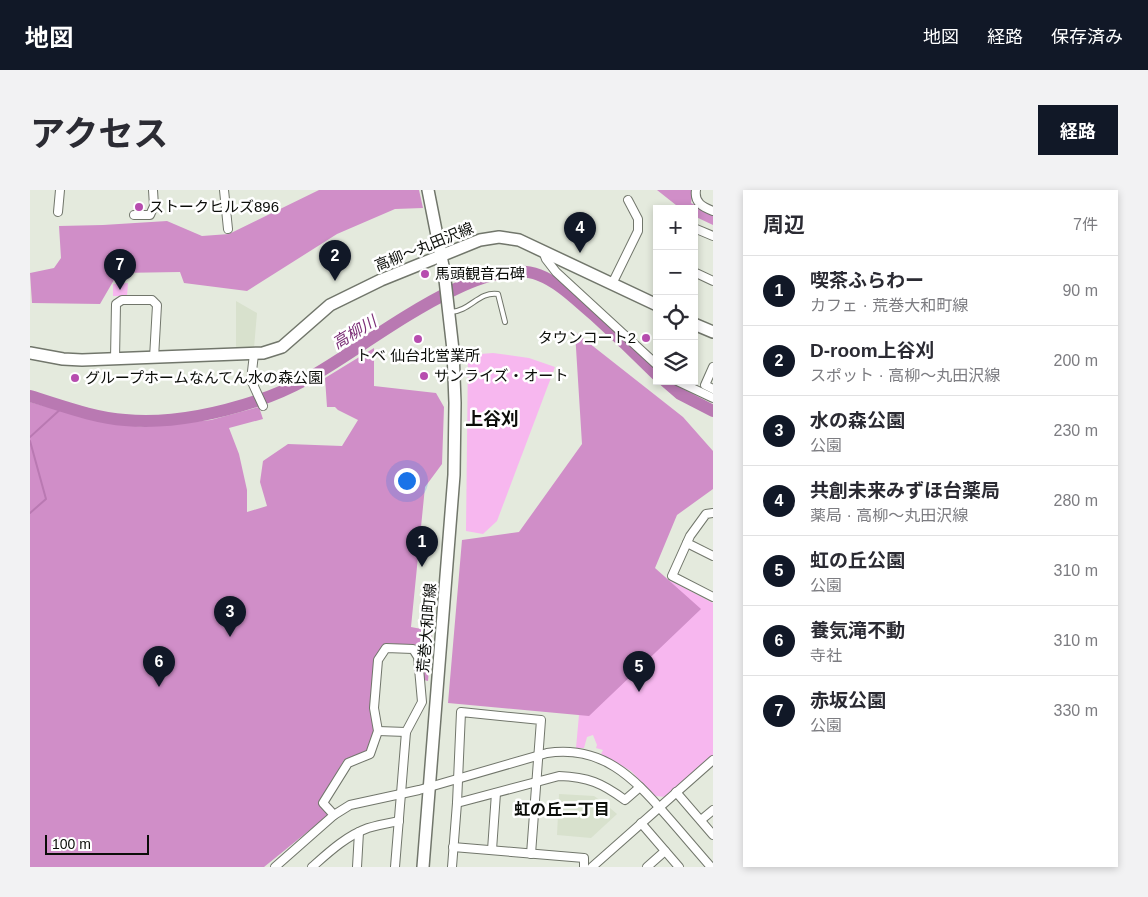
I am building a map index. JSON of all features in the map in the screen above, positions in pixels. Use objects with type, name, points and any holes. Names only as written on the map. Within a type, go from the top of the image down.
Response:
[{"type":"street","points":[[58,212],[60,190]]},
{"type":"street","points":[[134,215],[150,215],[154,206],[153,190]]},
{"type":"street","points":[[224,190],[228,228]]},
{"type":"street","points":[[696,190],[698,202],[713,212]]},
{"type":"street","points":[[430,191],[442,256]]},
{"type":"street","points":[[612,284],[638,231],[638,219],[628,200]]},
{"type":"street","points":[[698,230],[713,236]]},
{"type":"street","name":"高柳～丸田沢線","points":[[30,353],[63,359],[254,354],[282,347],[330,305],[381,280],[480,240],[499,236],[519,240],[653,304]]},
{"type":"street","points":[[543,251],[546,259],[556,272],[653,361]]},
{"type":"street","name":"荒巻大和町線","points":[[423,867],[454,475],[456,403],[442,256]]},
{"type":"street","points":[[698,274],[713,281]]},
{"type":"street","points":[[115,359],[116,304],[122,300],[152,300],[158,305],[154,358]]},
{"type":"street","points":[[698,326],[713,332]]},
{"type":"street","points":[[254,354],[252,380],[263,406]]},
{"type":"street","points":[[713,367],[705,385],[713,389]]},
{"type":"street","points":[[685,385],[713,398]]},
{"type":"street","points":[[713,512],[706,514],[690,536],[672,576],[713,597]]},
{"type":"street","points":[[687,543],[713,556]]},
{"type":"street","points":[[334,815],[323,803],[348,763],[370,754],[378,731],[374,708],[378,660],[386,648],[413,649],[418,657],[422,702],[406,732],[395,867]]},
{"type":"street","points":[[452,867],[461,712],[541,720],[538,782],[531,854]]},
{"type":"street","points":[[378,731],[406,732]]},
{"type":"street","points":[[275,867],[334,815],[350,806],[430,787],[554,752],[587,754],[618,768],[659,807],[709,864]]},
{"type":"street","points":[[592,867],[713,760]]},
{"type":"street","points":[[457,803],[559,776],[576,776],[597,781],[625,800],[640,787]]},
{"type":"street","points":[[676,792],[713,834]]},
{"type":"street","points":[[492,850],[496,793]]},
{"type":"street","points":[[701,820],[713,810]]},
{"type":"street","points":[[312,867],[342,842],[359,832],[399,821]]},
{"type":"street","points":[[641,823],[679,867]]},
{"type":"street","points":[[357,867],[359,832]]},
{"type":"street","points":[[454,847],[584,858],[584,867]]},
{"type":"street","points":[[647,867],[666,851]]},
{"type":"lane","points":[[448,307],[459,311],[486,294],[498,294],[504,322]]},
{"type":"shaded area","points":[[319,190],[419,190],[423,208],[395,209],[337,234],[247,291],[184,283],[180,272],[118,273],[100,304],[32,303],[30,273],[54,268],[61,258],[59,226],[167,221],[202,236],[229,234]]},
{"type":"shaded area","points":[[657,190],[693,190],[691,203],[695,205],[676,205]]},
{"type":"shaded area","points":[[698,206],[713,214],[713,225],[698,218]]},
{"type":"shaded area","points":[[128,283],[127,296],[113,296],[113,284]]},
{"type":"shaded area","points":[[236,301],[257,313],[254,348],[236,349]]},
{"type":"shaded area","points":[[575,332],[683,417],[713,451],[713,489],[677,515],[655,568],[701,609],[589,716],[448,703],[462,540],[519,532],[582,444]]},
{"type":"shaded area","points":[[374,348],[374,386],[436,393],[444,407],[442,464],[425,487],[411,627],[432,631],[428,681],[424,680],[421,652],[417,646],[386,643],[375,660],[370,708],[374,729],[367,751],[344,760],[320,803],[328,812],[327,816],[264,867],[30,867],[30,402],[69,413],[141,427],[211,420],[259,407],[263,419],[229,428],[239,454],[247,490],[247,512],[267,506],[260,482],[263,461],[288,444],[342,446],[358,420],[335,407],[327,407],[325,378]]},
{"type":"shaded area","points":[[493,353],[529,358],[555,367],[497,521],[483,534],[466,531],[468,355]]},
{"type":"shaded area","points":[[669,580],[713,603],[713,756],[666,797],[655,796],[631,771],[601,754],[603,750],[596,748],[597,745],[593,735],[587,737],[584,748],[576,748],[579,715],[647,602]]},
{"type":"shaded area","points":[[559,794],[594,796],[617,814],[591,838],[557,835]]},
{"type":"waterway","name":"高柳川","points":[[30,396],[89,414],[125,420],[159,421],[227,410],[271,396],[307,379],[388,327],[453,290],[485,277],[514,271],[539,275],[561,287],[602,322],[653,371]]},
{"type":"waterway","name":"高柳川","points":[[670,385],[680,394],[713,411]]},
{"type":"waterway","points":[[30,437],[64,406]]},
{"type":"waterway","points":[[30,441],[46,499],[30,513]]},
{"type":"place","name":"ストークヒルズ896","points":[[139,207]]},
{"type":"place","name":"共創未来みずほ台薬局","points":[[580,253]]},
{"type":"place","name":"馬頭観音石碑","points":[[425,274]]},
{"type":"place","name":"D-room上谷刈","points":[[335,281]]},
{"type":"place","name":"赤坂公園","points":[[120,290]]},
{"type":"place","name":"タウンコート2","points":[[646,338]]},
{"type":"place","name":"トベ 仙台北営業所","points":[[418,339]]},
{"type":"place","name":"サンライズ・オート","points":[[424,376]]},
{"type":"place","name":"グループホームなんてん水の森公園","points":[[75,378]]},
{"type":"place","name":"喫茶ふらわー","points":[[422,567]]},
{"type":"place","name":"水の森公園","points":[[230,637]]},
{"type":"place","name":"養気滝不動","points":[[159,687]]},
{"type":"place","name":"虹の丘公園","points":[[639,692]]},
{"type":"district","name":"上谷刈","points":[[492,419]]},
{"type":"district","name":"虹の丘二丁目","points":[[562,809]]}]
